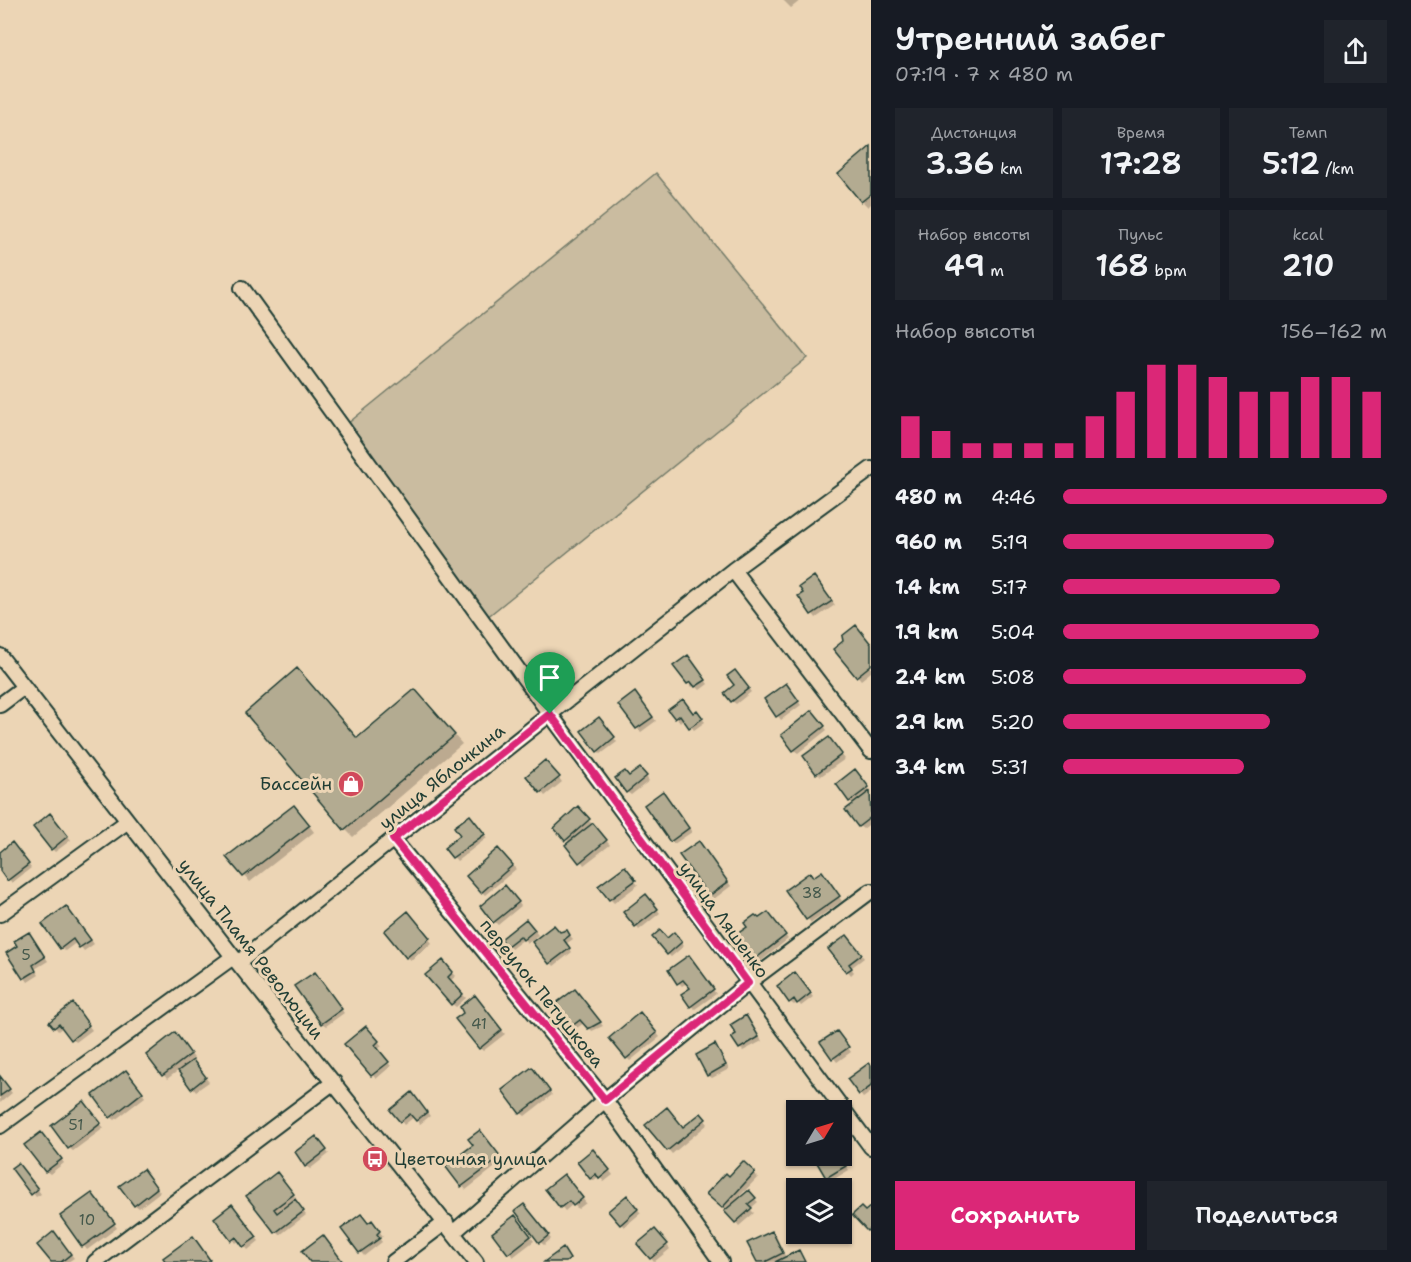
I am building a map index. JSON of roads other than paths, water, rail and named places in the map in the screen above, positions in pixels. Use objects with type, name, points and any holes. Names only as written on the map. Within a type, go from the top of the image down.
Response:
[{"type":"street","name":"улица Ляшенко","points":[[242,288],[550,714],[871,1147]]},
{"type":"street","name":"улица Яблочкина","points":[[0,1126],[236,960],[733,570],[871,469]]},
{"type":"street","points":[[733,570],[871,751]]},
{"type":"street","name":"улица Пламя Революции","points":[[0,656],[236,960],[476,1262]]},
{"type":"street","points":[[0,705],[24,687]]},
{"type":"street","points":[[0,914],[128,821]]},
{"type":"street","name":"переулок Петушкова","points":[[393,839],[605,1100],[721,1262]]},
{"type":"street","points":[[393,1262],[450,1227],[748,983],[871,891]]},
{"type":"street","points":[[95,1262],[334,1082]]},
{"type":"place","name":"Бассейн","points":[[351,784]]},
{"type":"place","name":"Цветочная улица","points":[[375,1159]]}]
